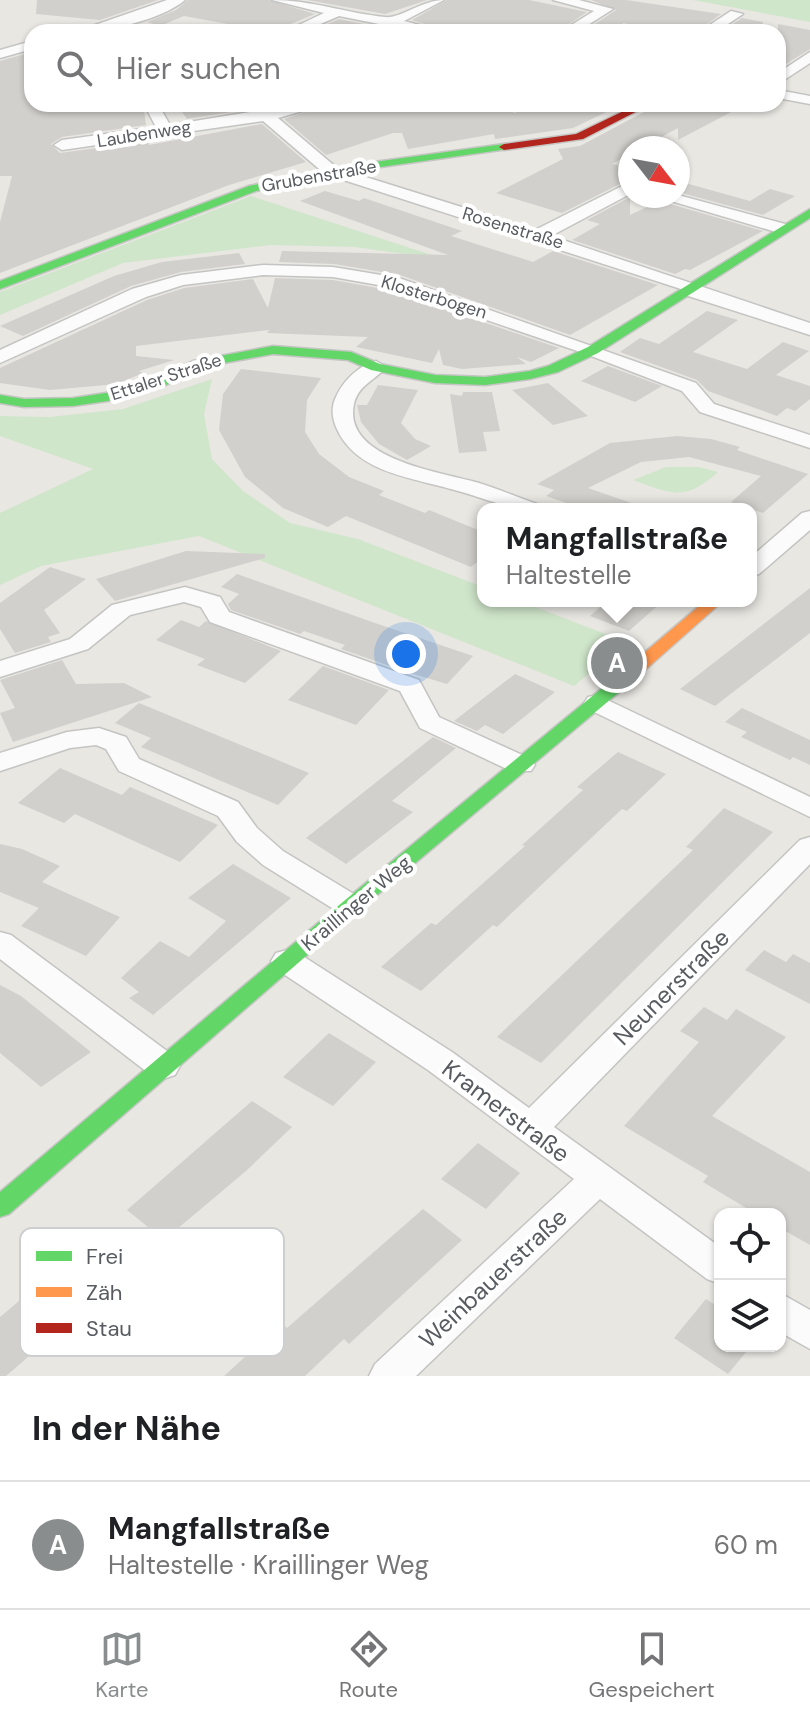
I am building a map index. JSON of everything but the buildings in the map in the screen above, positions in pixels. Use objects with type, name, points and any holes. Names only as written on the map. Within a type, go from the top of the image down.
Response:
[{"type":"street","points":[[114,24],[179,0]]},
{"type":"street","points":[[278,0],[301,2],[401,24]]},
{"type":"street","points":[[391,22],[438,0]]},
{"type":"street","points":[[559,0],[606,9],[581,24]]},
{"type":"street","points":[[309,24],[337,12]]},
{"type":"street","points":[[719,24],[736,14]]},
{"type":"street","points":[[0,54],[24,47]]},
{"type":"street","points":[[786,74],[810,56]]},
{"type":"street","points":[[786,96],[810,100]]},
{"type":"street","points":[[155,112],[166,131]]},
{"type":"street","name":"Laubenweg","points":[[62,145],[284,112]]},
{"type":"street","name":"Grubenstraße","points":[[0,285],[253,188],[331,171],[579,137],[630,112]]},
{"type":"street","points":[[266,116],[331,171]]},
{"type":"street","name":"Rosenstraße","points":[[331,171],[537,236],[810,329]]},
{"type":"street","points":[[537,236],[618,193]]},
{"type":"street","points":[[690,204],[783,229]]},
{"type":"street","name":"Ettaler Straße","points":[[0,399],[24,403],[61,402],[121,395],[161,382],[198,364],[273,350],[351,356],[376,367],[419,377],[485,381],[553,369],[593,350],[810,213]]},
{"type":"street","name":"Klosterbogen","points":[[0,357],[155,287],[263,270],[333,272],[393,282],[593,350],[689,387],[707,408],[810,442]]},
{"type":"street","points":[[376,367],[356,381],[345,395],[342,413],[346,430],[356,443],[375,457],[397,467],[472,487],[513,503]]},
{"type":"street","points":[[757,564],[806,526]]},
{"type":"street","points":[[0,669],[79,644],[121,610],[185,594],[211,602],[219,617],[410,686],[429,722],[521,765]]},
{"type":"street","name":"Kraillinger Weg","points":[[0,1207],[351,906],[708,607]]},
{"type":"street","points":[[597,703],[808,803]]},
{"type":"street","points":[[0,762],[67,740],[99,736],[116,743],[129,765],[228,809],[247,835],[273,858],[351,906]]},
{"type":"street","name":"Neunerstraße","points":[[532,1127],[810,847]]},
{"type":"street","points":[[0,943],[163,1066]]},
{"type":"street","name":"Kramerstraße","points":[[287,961],[440,1061],[714,1264]]},
{"type":"street","name":"Weinbauerstraße","points":[[389,1376],[597,1180]]},
{"type":"green space","points":[[693,0],[810,0],[810,22]]},
{"type":"green space","points":[[251,196],[447,260],[355,247],[271,245],[123,263],[0,315],[0,292]]},
{"type":"green space","points":[[212,379],[204,414],[212,459],[243,491],[290,523],[358,539],[477,585],[477,607],[536,607],[626,642],[574,686],[199,536],[41,566],[0,585],[0,513],[93,469],[0,436],[0,416],[50,417],[123,409]]},
{"type":"green space","points":[[666,467],[699,467],[718,472],[696,488],[678,492],[668,492],[633,480]]},
{"type":"traffic: fast","points":[[0,285],[253,188],[331,171],[504,147]]},
{"type":"traffic: fast","points":[[0,399],[24,403],[73,402],[121,395],[161,382],[198,364],[273,350],[351,356],[376,367],[435,379],[485,381],[530,375],[553,369],[593,350],[810,213]]},
{"type":"traffic: fast","points":[[0,1207],[351,906],[630,674]]},
{"type":"traffic: slow","points":[[630,674],[708,607]]},
{"type":"traffic: jam","points":[[504,147],[579,137],[630,112]]},
{"type":"place","name":"Mangfallstraße","points":[[617,663]]}]
